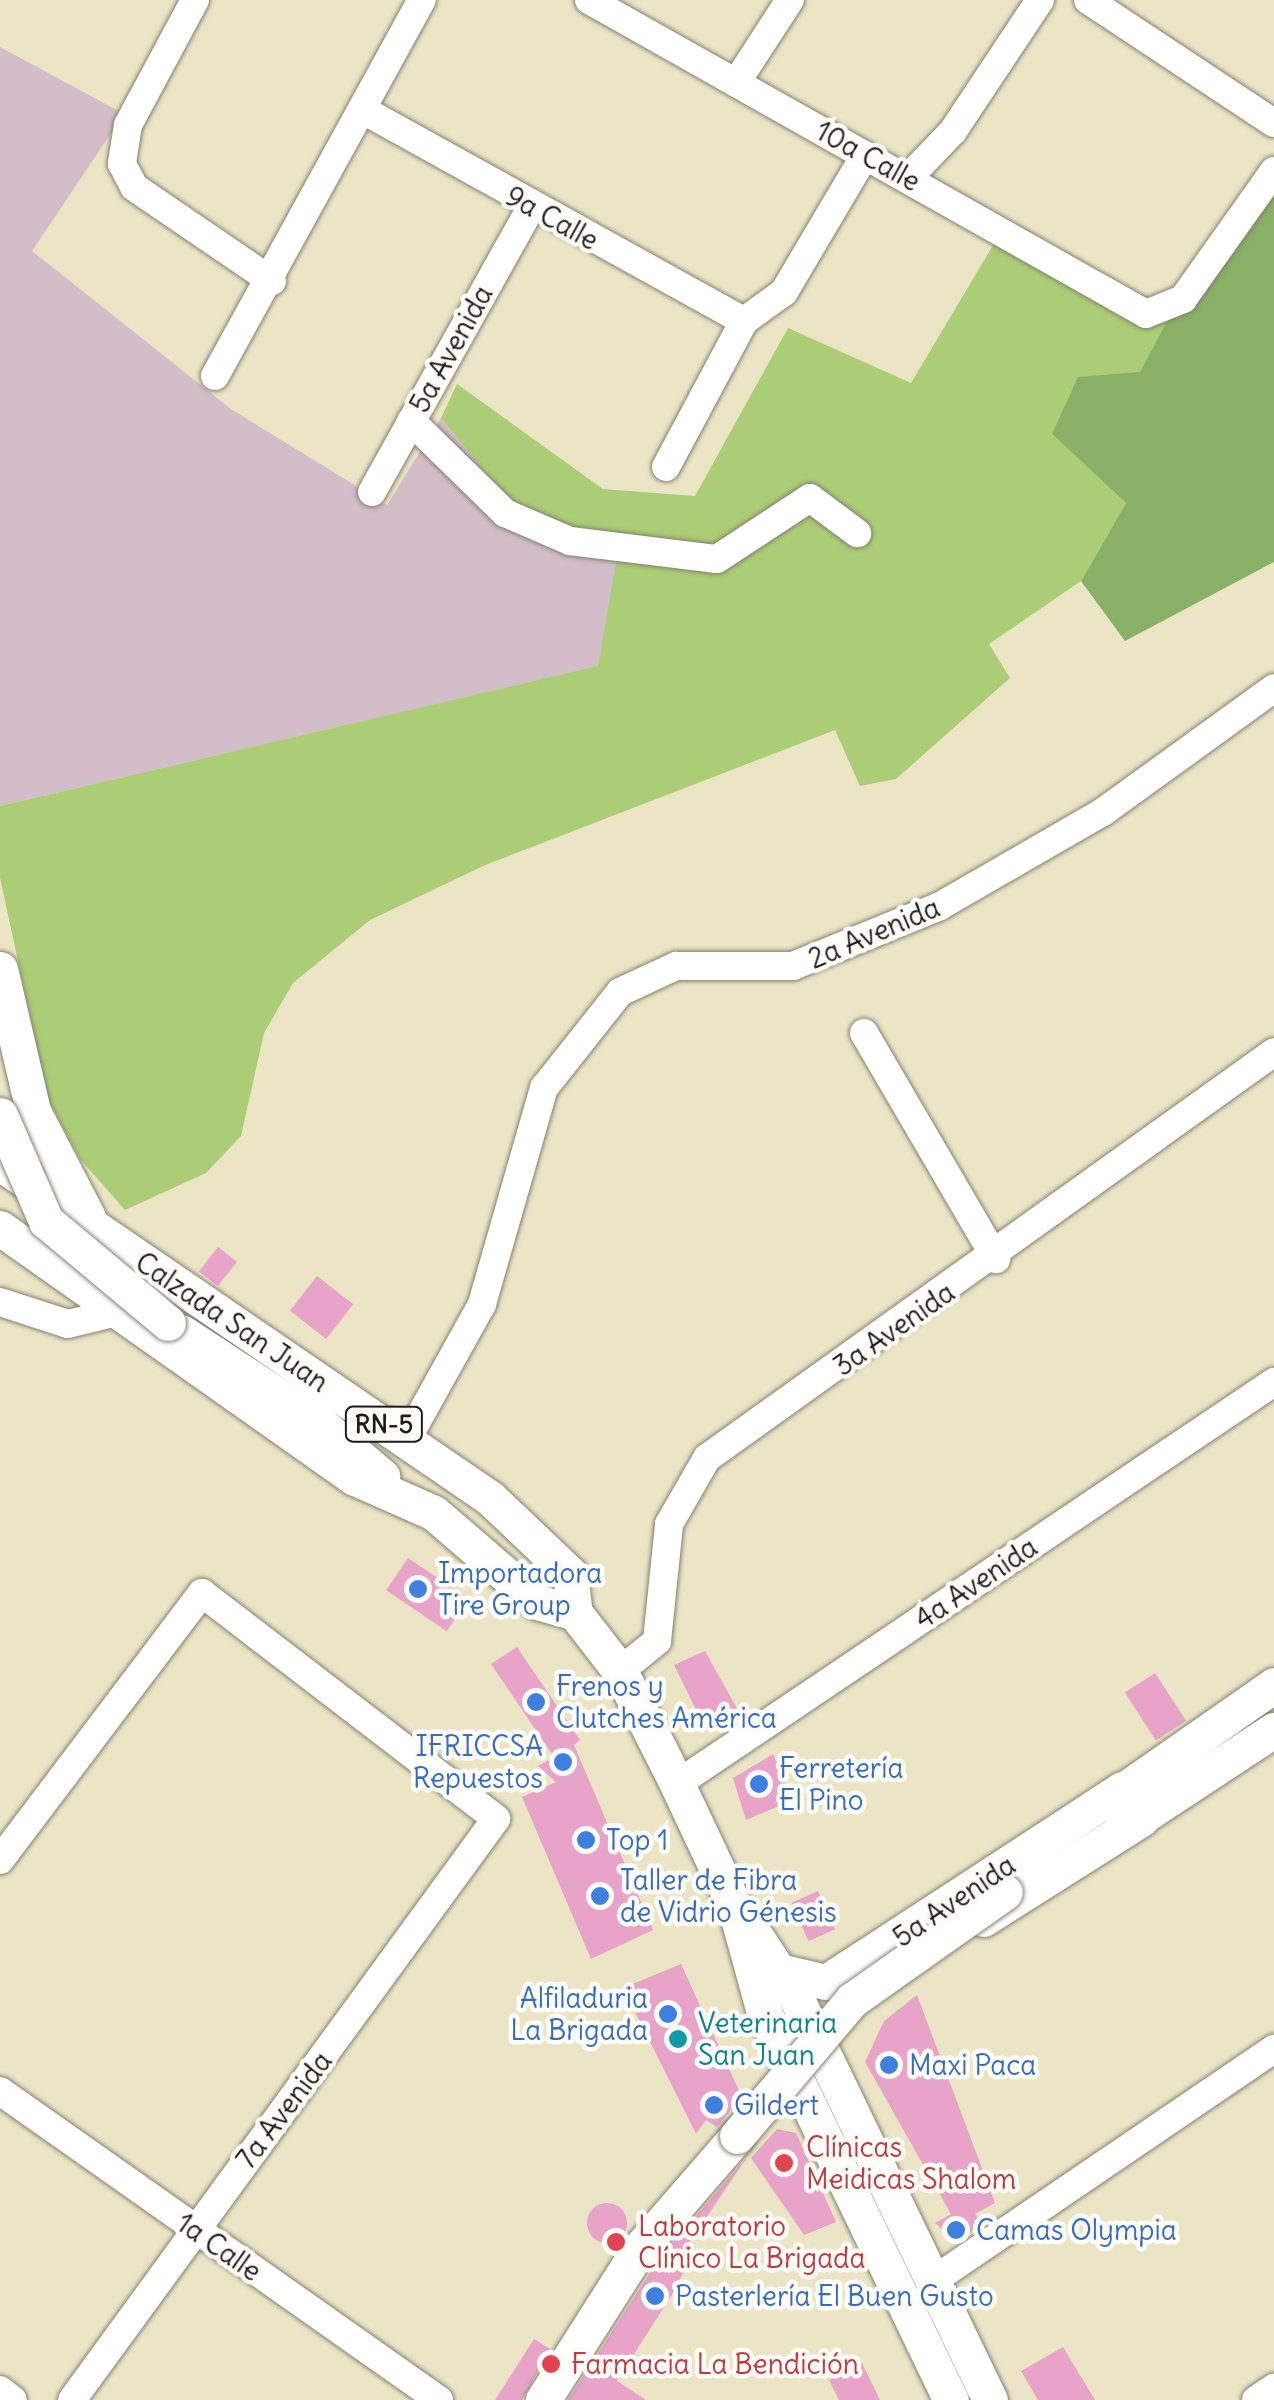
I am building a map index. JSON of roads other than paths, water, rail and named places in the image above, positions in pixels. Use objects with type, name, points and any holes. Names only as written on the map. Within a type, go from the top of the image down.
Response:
[{"type":"main road","points":[[0,969],[34,1110],[93,1226]]},
{"type":"main road","points":[[0,1114],[46,1221],[168,1323],[370,1460],[394,1492]]},
{"type":"main road","name":"Calzada San Juan","points":[[0,1163],[407,1440],[538,1539],[570,1574],[575,1613],[620,1671],[677,1784],[734,1906],[764,2012],[951,2400]]},
{"type":"main road","name":"RN-5","points":[[0,1228],[104,1306],[355,1478],[394,1492],[482,1547],[537,1602],[575,1613]]},
{"type":"main road","points":[[104,1306],[143,1262]]},
{"type":"main road","name":"5a Avenida","points":[[780,1971],[826,1982],[1274,1685]]},
{"type":"main road","name":"5a Avenida","points":[[828,2061],[844,2024],[902,1970],[1274,1730]]},
{"type":"main road","name":"5a Avenida","points":[[543,2400],[640,2248],[852,2000],[1013,1887],[1122,1789]]},
{"type":"main road","name":"5a Avenida","points":[[1013,1887],[1141,1819]]},
{"type":"main road","name":"Calzada San Juan","points":[[734,1906],[780,1971],[828,2061],[990,2400]]},
{"type":"street","points":[[195,0],[122,151],[134,187],[272,281]]},
{"type":"street","points":[[215,376],[272,281],[422,0]]},
{"type":"street","name":"10a Calle","points":[[589,0],[1146,314],[1183,298],[1274,171]]},
{"type":"street","points":[[736,83],[790,0]]},
{"type":"street","points":[[908,178],[953,132],[1040,0]]},
{"type":"street","points":[[1088,0],[1274,123]]},
{"type":"street","name":"9a Calle","points":[[362,110],[531,207],[744,321]]},
{"type":"street","points":[[666,466],[744,321],[784,292],[865,156]]},
{"type":"street","name":"5a Avenida","points":[[372,492],[531,207]]},
{"type":"street","points":[[411,421],[504,513],[570,541],[717,559],[810,498],[857,532]]},
{"type":"street","name":"2a Avenida","points":[[407,1440],[482,1304],[544,1088],[620,992],[676,966],[793,966],[940,906],[1103,812],[1274,688]]},
{"type":"street","points":[[864,1034],[996,1258]]},
{"type":"street","name":"3a Avenida","points":[[620,1671],[657,1640],[670,1524],[706,1458],[996,1258],[1274,1052]]},
{"type":"street","points":[[0,1302],[68,1324],[104,1306]]},
{"type":"street","name":"4a Avenida","points":[[677,1784],[1274,1382]]},
{"type":"street","name":"7a Avenida","points":[[0,1860],[202,1593],[474,1794],[496,1819],[72,2400]]},
{"type":"street","points":[[931,2282],[1274,2049]]},
{"type":"street","name":"1a Calle","points":[[0,2091],[439,2400]]},
{"type":"street","points":[[1256,2400],[1274,2388]]},
{"type":"street","points":[[0,2390],[13,2400]]},
{"type":"place","name":"Importadora Tire Group","points":[[418,1589]]},
{"type":"place","name":"Frenos y Clutches América","points":[[536,1702]]},
{"type":"place","name":"IFRICCSA Repuestos","points":[[563,1762]]},
{"type":"place","name":"Ferretería El Pino","points":[[759,1784]]},
{"type":"place","name":"Top 1","points":[[586,1840]]},
{"type":"place","name":"Taller de Fibra de Vidrio Génesis","points":[[600,1896]]},
{"type":"place","name":"Alfiladuria La Brigada","points":[[668,2014]]},
{"type":"place","name":"Veterinaria San Juan","points":[[678,2039]]},
{"type":"place","name":"Maxi Paca","points":[[889,2065]]},
{"type":"place","name":"Gildert","points":[[714,2105]]},
{"type":"place","name":"Clínicas Meidicas Shalom","points":[[784,2163]]},
{"type":"place","name":"Camas Olympia","points":[[956,2230]]},
{"type":"place","name":"Laboratorio Clínico La Brigada","points":[[616,2242]]},
{"type":"place","name":"Pasterlería El Buen Gusto","points":[[655,2296]]},
{"type":"place","name":"Farmacia La Bendición","points":[[551,2364]]}]
